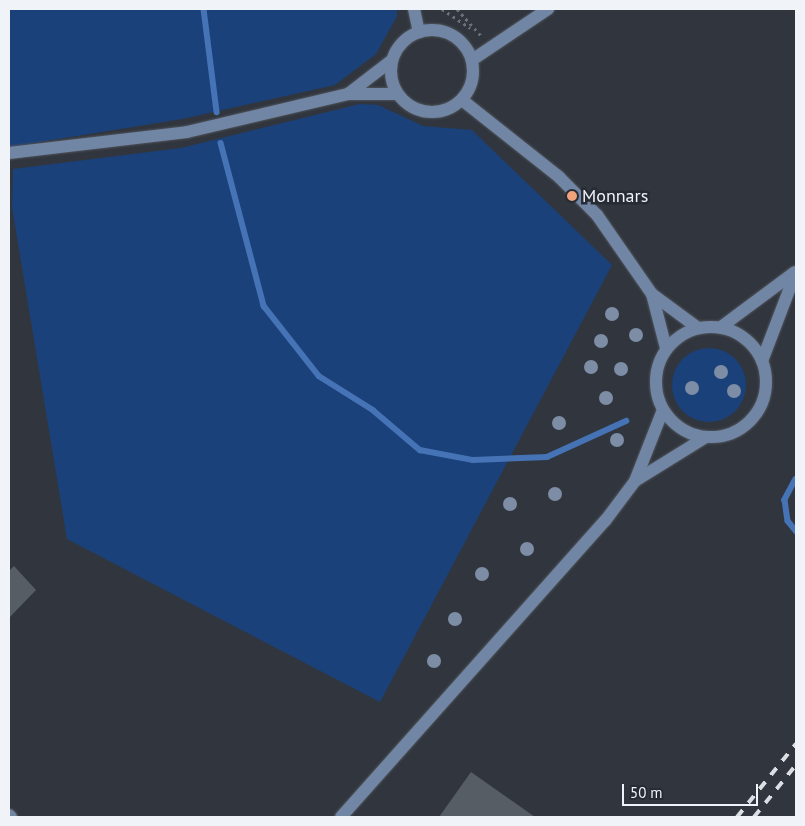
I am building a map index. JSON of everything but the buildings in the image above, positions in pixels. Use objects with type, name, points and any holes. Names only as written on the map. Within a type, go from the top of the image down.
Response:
[{"type":"street","points":[[414,9],[419,32]]},
{"type":"street","points":[[472,60],[492,43],[548,9]]},
{"type":"street","points":[[348,94],[391,61],[397,48],[419,32],[438,30],[457,38],[472,60],[472,81],[462,100],[452,108],[428,113],[410,106],[397,94],[391,61]]},
{"type":"street","points":[[9,153],[187,132],[348,94],[397,94]]},
{"type":"street","points":[[462,100],[559,178],[597,215],[652,294],[698,328]]},
{"type":"street","points":[[721,327],[796,272]]},
{"type":"street","points":[[762,361],[796,272]]},
{"type":"street","points":[[652,294],[666,348]]},
{"type":"street","points":[[341,817],[531,608],[636,481],[706,437],[724,435],[752,418],[766,382],[762,361],[739,334],[721,327],[698,328],[666,348],[657,367],[655,389],[663,410],[676,426],[706,437]]},
{"type":"street","points":[[636,481],[663,410]]},
{"type":"path","points":[[442,9],[492,43]]},
{"type":"path","points":[[457,9],[470,29]]},
{"type":"shaded area","points":[[9,9],[397,9],[397,16],[376,54],[335,85],[182,119],[9,147]]},
{"type":"shaded area","points":[[360,104],[378,105],[423,126],[472,130],[612,265],[380,702],[67,539],[12,207],[13,169],[181,148]]},
{"type":"shaded area","points":[[709,348],[730,354],[740,364],[746,385],[740,406],[730,416],[709,422],[688,416],[678,406],[672,385],[678,364],[688,354]]},
{"type":"waterway","points":[[204,9],[217,112]]},
{"type":"waterway","points":[[221,143],[264,306],[319,376],[373,410],[420,450],[473,460],[547,457],[626,421]]},
{"type":"waterway","points":[[796,479],[785,500],[788,521],[796,531]]},
{"type":"railway","points":[[737,817],[796,744]]},
{"type":"railway","points":[[754,817],[796,765]]},
{"type":"place","name":"Monnars","points":[[572,196]]}]
